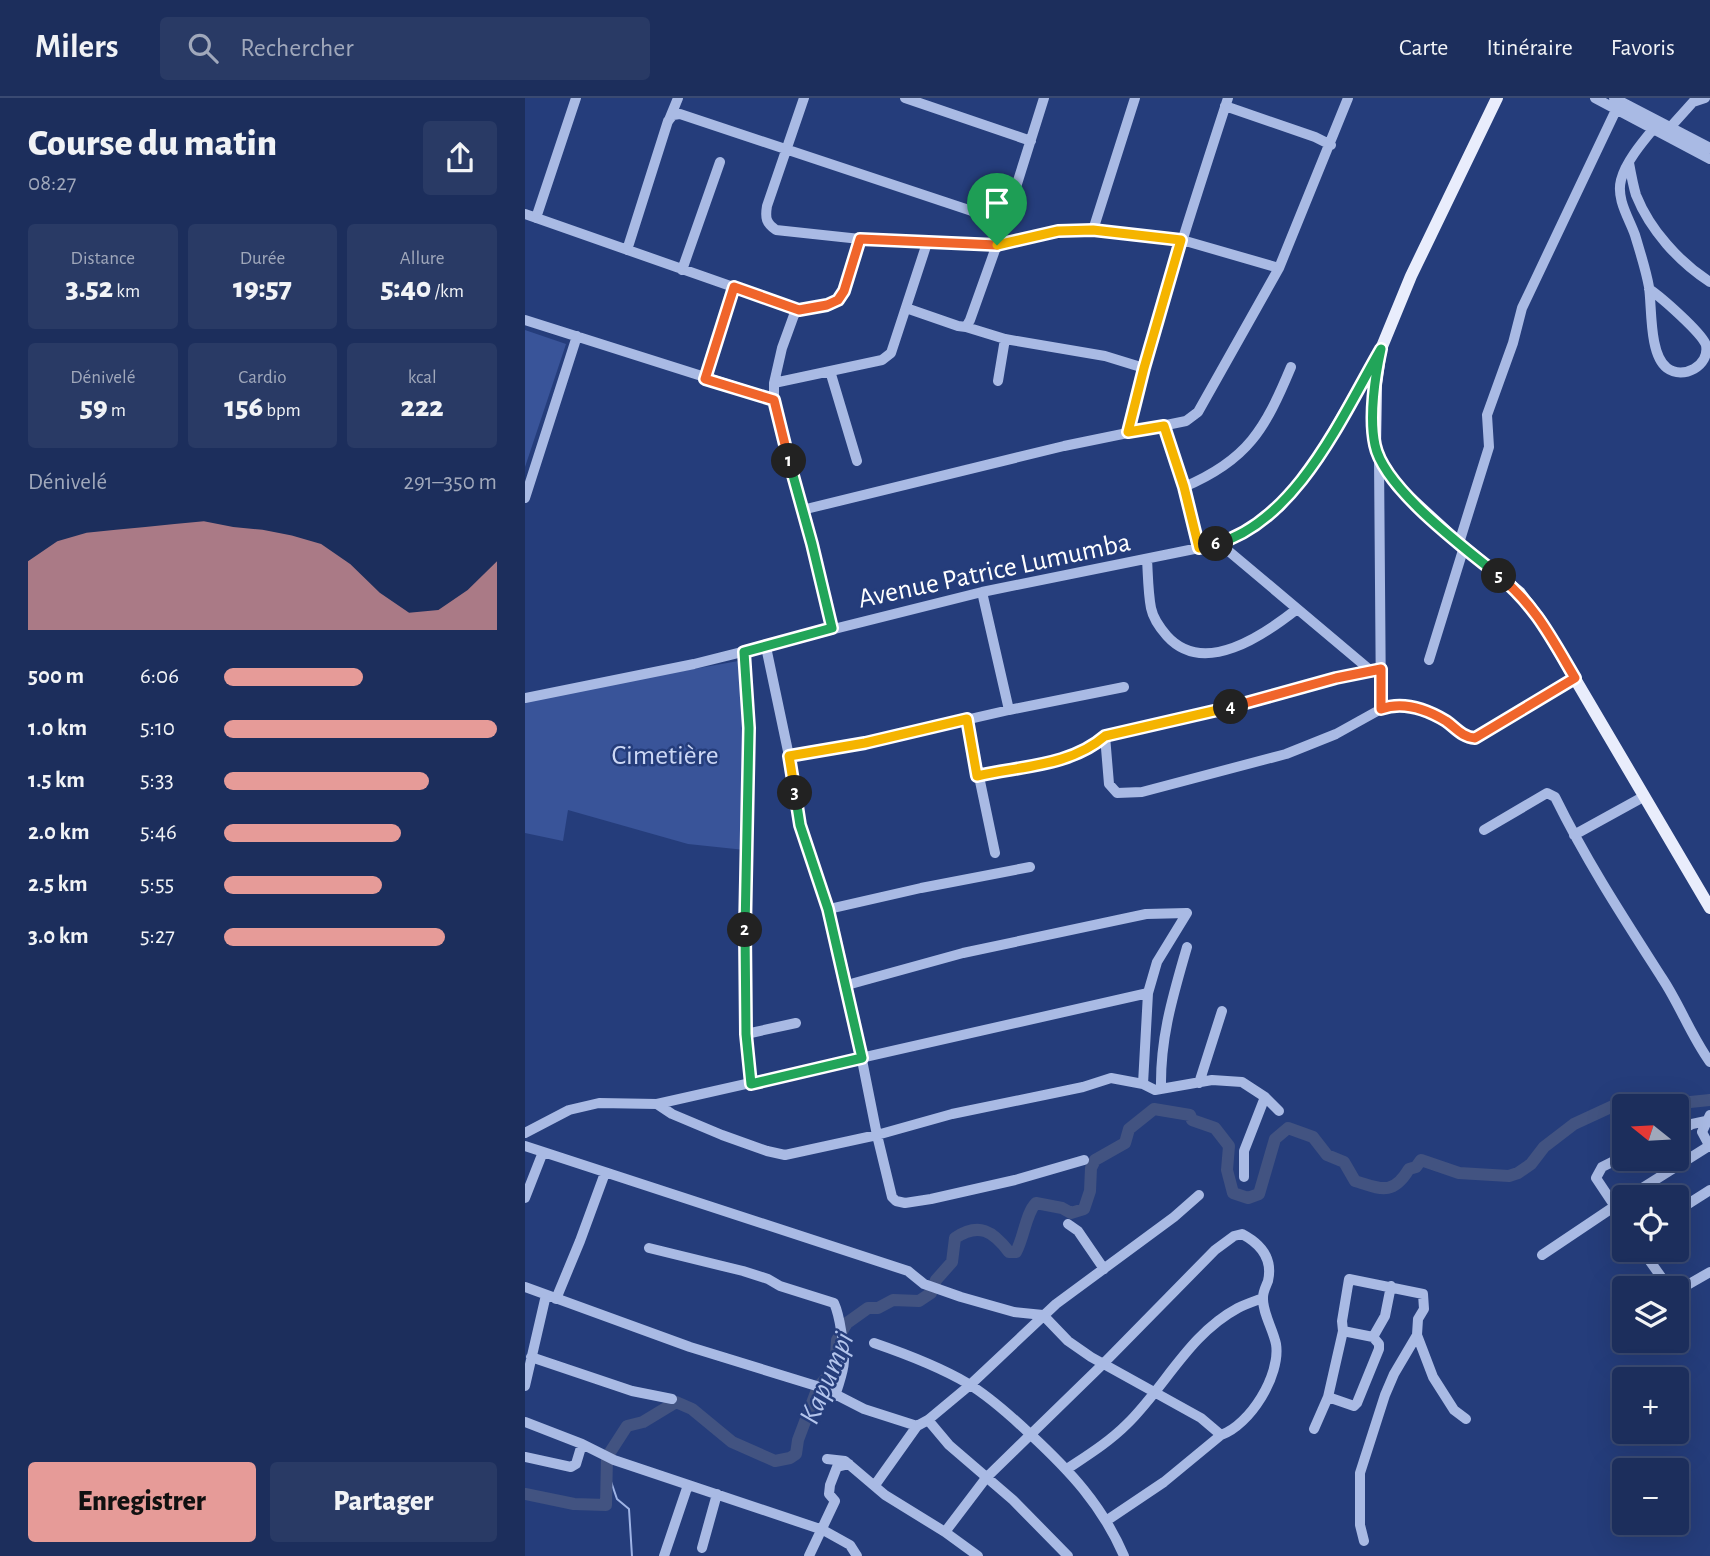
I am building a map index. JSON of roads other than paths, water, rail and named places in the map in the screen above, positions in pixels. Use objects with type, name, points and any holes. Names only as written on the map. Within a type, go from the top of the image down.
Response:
[{"type":"main road","points":[[1497,98],[1411,276],[1381,349],[1376,376],[1375,446],[1397,486],[1461,545],[1520,593],[1542,621],[1710,908]]},
{"type":"street","points":[[536,218],[576,98]]},
{"type":"street","points":[[627,250],[678,98]]},
{"type":"street","points":[[804,98],[767,206],[765,217],[768,225],[776,230],[860,239],[997,245],[1058,231],[1093,230],[1181,240],[1279,268]]},
{"type":"street","points":[[905,98],[1031,141]]},
{"type":"street","points":[[965,327],[970,320],[1005,222],[1044,98]]},
{"type":"street","points":[[1093,230],[1135,98]]},
{"type":"street","points":[[802,510],[1128,432],[1186,421],[1198,412],[1279,268],[1348,98]]},
{"type":"street","points":[[1595,98],[1655,126]]},
{"type":"street","points":[[1614,98],[1710,159]]},
{"type":"street","points":[[1666,132],[1693,102],[1705,98]]},
{"type":"street","points":[[1128,432],[1181,240],[1226,102],[1331,145]]},
{"type":"street","points":[[1429,660],[1489,447],[1487,415],[1513,343],[1521,308],[1616,110]]},
{"type":"street","points":[[669,121],[673,115],[680,114],[1005,222]]},
{"type":"street","points":[[1649,289],[1700,335],[1706,345],[1705,358],[1698,367],[1685,373],[1674,372],[1664,366],[1657,353],[1649,289],[1635,234],[1620,197],[1621,180],[1629,163],[1655,126]]},
{"type":"street","points":[[1666,132],[1710,148]]},
{"type":"street","points":[[682,270],[720,162]]},
{"type":"street","points":[[1629,163],[1636,194],[1646,214],[1689,268],[1710,282]]},
{"type":"street","points":[[525,214],[799,310],[827,305],[838,300],[844,291],[860,239]]},
{"type":"street","points":[[774,383],[882,360],[891,354],[927,243]]},
{"type":"street","points":[[705,379],[734,287]]},
{"type":"street","points":[[906,308],[1005,339],[1105,356],[1144,368]]},
{"type":"street","points":[[799,310],[790,322],[774,383],[774,400],[832,628]]},
{"type":"street","points":[[525,320],[774,400]]},
{"type":"street","points":[[525,498],[577,336]]},
{"type":"street","points":[[998,381],[1005,339]]},
{"type":"street","name":"Avenue Patrice Lumumba","points":[[525,698],[766,647],[832,628],[982,592],[1233,539],[1280,507],[1296,488],[1323,448],[1381,349]]},
{"type":"street","points":[[1184,487],[1223,468],[1243,452],[1263,425],[1291,367]]},
{"type":"street","points":[[830,371],[857,461]]},
{"type":"street","points":[[1164,426],[1184,487],[1199,548]]},
{"type":"street","points":[[1380,458],[1375,669],[1381,709]]},
{"type":"street","points":[[1219,543],[1297,609],[1375,669]]},
{"type":"street","points":[[1147,559],[1151,610],[1160,628],[1184,649],[1198,653],[1214,653],[1263,634],[1297,609]]},
{"type":"street","points":[[982,592],[1009,710]]},
{"type":"street","points":[[766,647],[789,756],[800,825],[828,909],[847,985],[892,1197],[896,1202],[905,1203],[1015,1180],[1084,1160]]},
{"type":"street","points":[[744,652],[749,728],[744,974],[751,1084]]},
{"type":"street","points":[[977,776],[1073,756],[1091,748],[1105,736],[1229,708],[1375,669]]},
{"type":"street","points":[[1105,736],[1109,784],[1117,793],[1127,794],[1286,754],[1336,734],[1394,704],[1406,705],[1447,722],[1468,738],[1475,738],[1575,678]]},
{"type":"street","points":[[789,756],[865,743],[1124,687]]},
{"type":"street","points":[[967,719],[995,853]]},
{"type":"street","points":[[1484,830],[1547,793],[1555,797],[1606,893],[1662,977],[1698,1046],[1710,1062]]},
{"type":"street","points":[[1574,835],[1643,797]]},
{"type":"street","points":[[828,909],[1030,867]]},
{"type":"street","points":[[847,985],[963,954],[1146,914],[1187,913],[1157,962],[1148,993],[1143,1084]]},
{"type":"street","points":[[1161,1089],[1166,1020],[1187,947]]},
{"type":"street","points":[[525,1133],[569,1110],[599,1103],[657,1104],[1148,993]]},
{"type":"street","points":[[1199,1083],[1222,1011]]},
{"type":"street","points":[[746,1034],[796,1023]]},
{"type":"street","points":[[657,1104],[672,1114],[722,1135],[785,1155],[877,1135],[953,1114],[1083,1087],[1111,1078],[1143,1084],[1155,1090],[1212,1080],[1242,1082],[1265,1097],[1279,1111]]},
{"type":"street","points":[[1244,1177],[1244,1151],[1265,1097]]},
{"type":"street","points":[[1689,1126],[1708,1118]]},
{"type":"street","points":[[1648,1185],[1710,1146],[1702,1132],[1708,1118]]},
{"type":"street","points":[[525,1146],[908,1271],[924,1284],[945,1292],[1014,1312],[1043,1315],[1068,1341],[1103,1364],[1201,1418],[1221,1435]]},
{"type":"street","points":[[525,1198],[543,1152]]},
{"type":"street","points":[[1612,1162],[1602,1167],[1597,1178],[1612,1192]]},
{"type":"street","points":[[525,1386],[531,1357],[551,1297],[580,1241],[605,1173]]},
{"type":"street","points":[[1689,1203],[1710,1190]]},
{"type":"street","points":[[875,1485],[917,1426],[970,1385],[1043,1315],[1199,1195]]},
{"type":"street","points":[[1542,1255],[1612,1208]]},
{"type":"street","points":[[1068,1223],[1087,1242],[1104,1269]]},
{"type":"street","points":[[946,1532],[986,1478],[1215,1250],[1234,1236],[1242,1234],[1266,1254],[1269,1278],[1263,1297],[1276,1346],[1276,1368],[1267,1387],[1232,1431],[1221,1435],[1164,1482],[1106,1521]]},
{"type":"street","points":[[649,1248],[743,1271],[834,1303],[846,1355],[835,1396]]},
{"type":"street","points":[[1689,1284],[1710,1272]]},
{"type":"street","points":[[1314,1429],[1328,1397],[1343,1331],[1342,1321],[1349,1279],[1423,1294],[1424,1309],[1419,1319],[1417,1335],[1385,1395],[1360,1472],[1360,1525],[1364,1541]]},
{"type":"street","points":[[1373,1337],[1385,1316],[1391,1286]]},
{"type":"street","points":[[525,1287],[691,1347],[823,1388],[864,1409],[917,1426]]},
{"type":"street","points":[[1067,1469],[1111,1439],[1206,1332],[1237,1308],[1263,1297]]},
{"type":"street","points":[[1328,1397],[1354,1406],[1379,1349],[1379,1344],[1373,1337],[1343,1331]]},
{"type":"street","points":[[1417,1335],[1433,1377],[1454,1410],[1466,1419]]},
{"type":"street","points":[[874,1343],[939,1368],[970,1385],[1031,1435],[1067,1469],[1091,1497],[1124,1556]]},
{"type":"street","points":[[531,1357],[632,1391],[672,1399]]},
{"type":"street","points":[[928,1420],[949,1445],[1013,1500],[1068,1556]]},
{"type":"street","points":[[525,1422],[582,1444],[614,1460],[823,1530],[850,1545],[857,1556]]},
{"type":"street","points":[[525,1457],[571,1466],[576,1464],[582,1444]]},
{"type":"street","points":[[827,1459],[837,1459],[849,1464],[885,1495],[946,1532],[978,1556]]},
{"type":"street","points":[[809,1556],[835,1501],[829,1494],[837,1467],[849,1464]]},
{"type":"street","points":[[664,1556],[688,1485]]},
{"type":"street","points":[[702,1548],[717,1494]]},
{"type":"waterway","name":"Kapumpi","points":[[525,1494],[574,1504],[606,1505],[607,1457],[627,1426],[643,1422],[676,1402],[692,1409],[732,1442],[775,1461],[790,1458],[796,1454],[798,1440],[818,1387],[830,1374],[836,1357],[837,1340],[847,1323],[868,1308],[878,1308],[893,1300],[919,1301],[931,1293],[936,1280],[952,1262],[955,1238],[964,1233],[971,1230],[985,1231],[1009,1252],[1016,1252],[1036,1203],[1062,1208],[1071,1213],[1084,1209],[1090,1191],[1091,1168],[1095,1160],[1125,1143],[1129,1129],[1154,1109],[1190,1115],[1192,1120],[1215,1128],[1229,1146],[1227,1170],[1233,1193],[1248,1198],[1259,1194],[1275,1139],[1288,1128],[1313,1137],[1327,1155],[1344,1162],[1355,1181],[1386,1188],[1392,1187],[1421,1160],[1459,1173],[1509,1176],[1518,1173],[1531,1164],[1544,1147],[1574,1124],[1626,1100],[1671,1104],[1710,1100]]},
{"type":"waterway","points":[[606,1467],[617,1499],[629,1509],[632,1556]]},
{"type":"park label","name":"Cimetière","points":[[665,754]]}]
